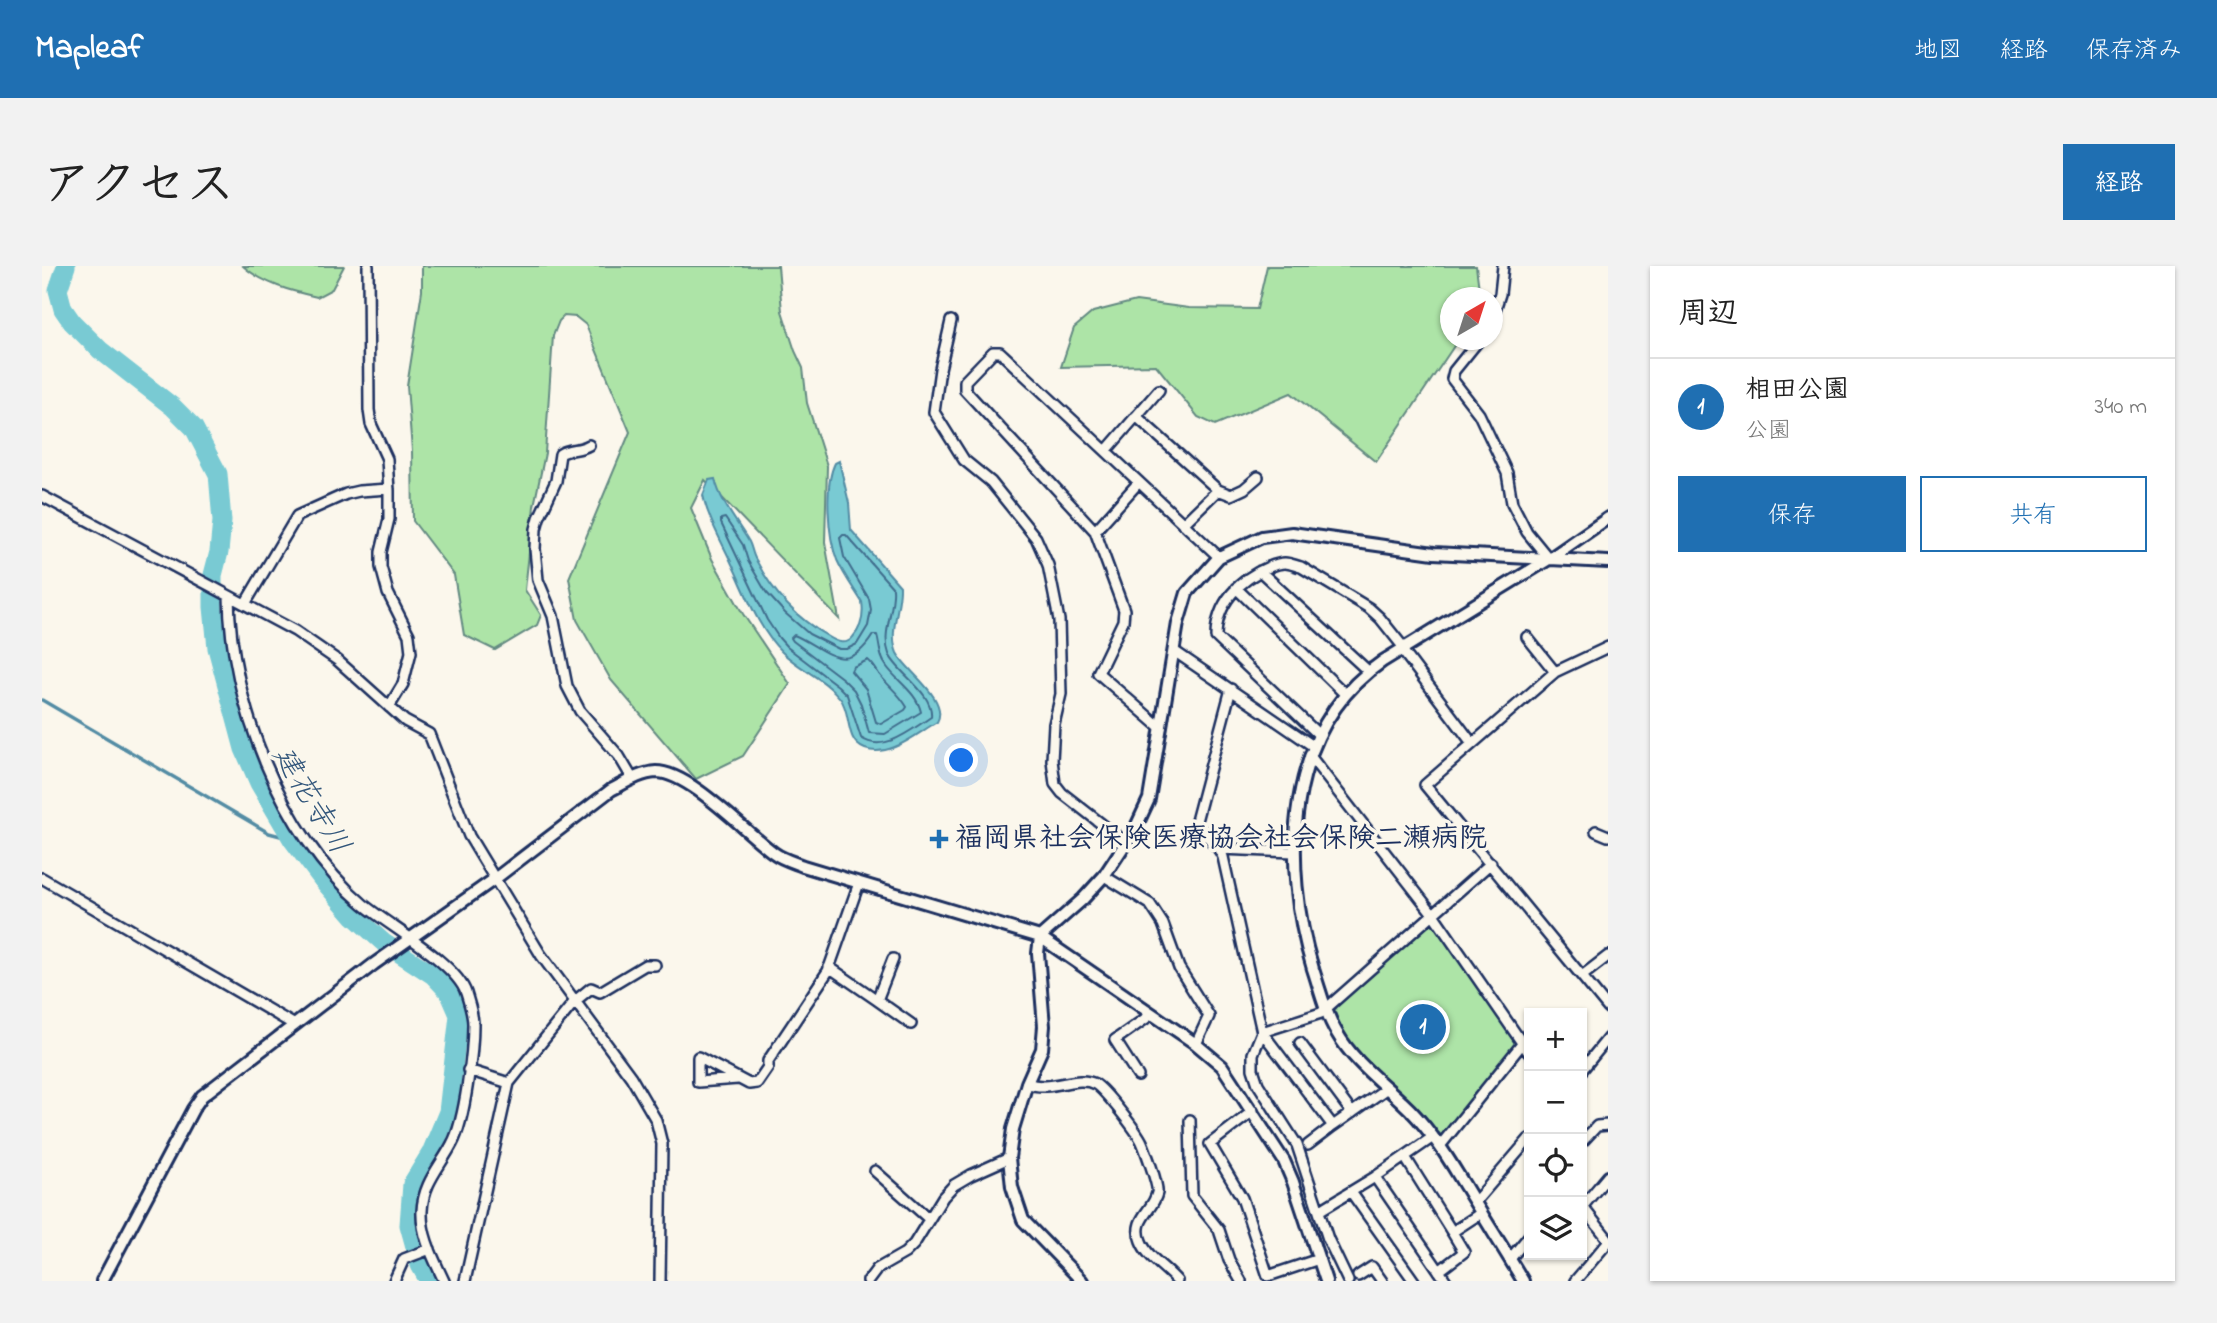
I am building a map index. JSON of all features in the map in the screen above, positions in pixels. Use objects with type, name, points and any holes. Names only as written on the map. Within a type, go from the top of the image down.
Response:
[{"type":"street","points":[[368,266],[369,410],[371,424],[387,459],[389,489],[389,519],[381,552],[381,568],[388,593],[409,635],[411,652],[403,684],[389,707]]},
{"type":"street","points":[[1501,287],[1503,266]]},
{"type":"street","points":[[951,321],[934,412],[964,460],[991,482],[1030,530],[1048,565],[1059,620],[1061,682],[1054,724],[1052,760],[1055,784],[1062,793],[1126,843]]},
{"type":"street","points":[[1471,350],[1454,371],[1452,379],[1479,414],[1507,474],[1512,503],[1527,532],[1549,559]]},
{"type":"street","points":[[1161,728],[1098,673],[1123,621],[1124,610],[1096,531],[965,390],[965,381],[993,352],[1000,352],[1219,556]]},
{"type":"street","points":[[1105,451],[1159,390]]},
{"type":"street","points":[[1136,416],[1218,491],[1231,495],[1244,489],[1258,477]]},
{"type":"street","points":[[589,445],[582,450],[560,454],[556,481],[536,529],[538,580],[553,616],[567,686],[580,711],[620,756],[632,778]]},
{"type":"street","points":[[1096,531],[1139,482]]},
{"type":"street","points":[[245,604],[297,516],[346,494],[389,489]]},
{"type":"street","points":[[1183,524],[1218,491]]},
{"type":"street","points":[[42,496],[295,631],[337,660],[405,720],[429,734],[469,836],[541,955],[631,1077],[656,1120],[662,1143],[660,1281]]},
{"type":"street","points":[[1523,1281],[1436,1141],[1405,1104],[1354,1057],[1336,1033],[1325,1008],[1303,936],[1294,852],[1297,810],[1311,751],[1319,735],[1345,694],[1368,671],[1549,559],[1608,517]]},
{"type":"street","points":[[1082,1281],[1023,1220],[1012,1187],[1009,1158],[1013,1129],[1027,1083],[1042,1049],[1044,1026],[1038,953],[1040,937],[1083,899],[1104,876],[1126,843],[1149,799],[1178,623],[1187,593],[1219,556],[1262,537],[1292,533],[1434,553],[1608,562]]},
{"type":"street","points":[[1319,735],[1216,637],[1226,601],[1236,588],[1260,571],[1282,562],[1301,567],[1369,608],[1380,618],[1472,743]]},
{"type":"street","points":[[1260,571],[1368,671]]},
{"type":"street","points":[[1236,588],[1345,694]]},
{"type":"street","points":[[229,596],[229,629],[237,678],[250,726],[270,773],[301,831],[327,866],[360,902],[407,941],[453,972],[465,990],[473,1024],[462,1121],[453,1143],[431,1177],[422,1211],[424,1232],[444,1281]]},
{"type":"street","points":[[1527,637],[1555,672]]},
{"type":"street","points":[[1608,647],[1555,672],[1425,785],[1608,1008]]},
{"type":"street","points":[[1174,651],[1231,688],[1311,751],[1433,914],[1524,1047]]},
{"type":"street","points":[[1231,688],[1196,821],[1199,830],[1214,840],[1220,849],[1262,1032],[1333,1126]]},
{"type":"street","points":[[102,1281],[202,1096],[293,1024],[496,878],[611,790],[632,778],[654,772],[682,779],[776,855],[803,866],[1040,937],[1196,1044],[1222,1066],[1254,1111],[1284,1161],[1326,1281]]},
{"type":"street","points":[[1596,831],[1608,836]]},
{"type":"street","points":[[1220,849],[1294,852]]},
{"type":"street","points":[[1348,1281],[1328,1239],[1297,1145],[1258,1084],[1253,1069],[1253,1054],[1262,1032],[1321,1013],[1491,863]]},
{"type":"street","points":[[1104,876],[1150,904],[1163,925],[1179,968],[1209,1016],[1196,1044]]},
{"type":"street","points":[[42,878],[293,1024]]},
{"type":"street","points":[[738,1079],[698,1082],[698,1057],[738,1079],[750,1084],[758,1083],[768,1067],[768,1061],[829,967],[859,883]]},
{"type":"street","points":[[1583,976],[1608,956]]},
{"type":"street","points":[[877,1000],[893,959]]},
{"type":"street","points":[[465,1281],[509,1083],[575,1001],[591,988],[600,992],[645,965],[655,965]]},
{"type":"street","points":[[829,967],[911,1024]]},
{"type":"street","points":[[1138,1076],[1115,1040],[1152,1014]]},
{"type":"street","points":[[1587,1064],[1608,1038]]},
{"type":"street","points":[[1300,1043],[1352,1113]]},
{"type":"street","points":[[1319,1211],[1405,1157],[1436,1141],[1522,1044]]},
{"type":"street","points":[[468,1070],[509,1083]]},
{"type":"street","points":[[1027,1083],[1037,1087],[1051,1087],[1091,1082],[1112,1102],[1142,1141],[1157,1185],[1154,1199],[1140,1220],[1141,1241],[1147,1251],[1177,1281]]},
{"type":"street","points":[[1308,1144],[1387,1088]]},
{"type":"street","points":[[1254,1111],[1210,1144],[1242,1198],[1268,1276],[1319,1259]]},
{"type":"street","points":[[1190,1120],[1192,1196],[1219,1230],[1229,1260],[1241,1281]]},
{"type":"street","points":[[1587,1137],[1597,1126],[1608,1125]]},
{"type":"street","points":[[1475,1202],[1524,1145]]},
{"type":"street","points":[[1405,1157],[1464,1252],[1439,1271]]},
{"type":"street","points":[[868,1281],[877,1269],[905,1253],[914,1244],[943,1197],[954,1185],[1009,1158]]},
{"type":"street","points":[[875,1171],[929,1219]]},
{"type":"street","points":[[1587,1201],[1608,1176]]},
{"type":"street","points":[[1374,1177],[1446,1281]]},
{"type":"street","points":[[1351,1192],[1414,1281]]},
{"type":"street","points":[[1452,1231],[1481,1213]]},
{"type":"street","points":[[1574,1281],[1608,1241],[1587,1214]]},
{"type":"street","points":[[1510,1259],[1524,1242]]},
{"type":"street","points":[[394,1281],[404,1259],[430,1249]]},
{"type":"street","points":[[1358,1276],[1373,1267],[1382,1281]]},
{"type":"green space","points":[[243,266],[344,266],[332,289],[317,297],[268,282]]},
{"type":"green space","points":[[422,266],[778,266],[782,311],[803,368],[807,403],[827,466],[825,542],[839,619],[705,480],[691,508],[712,559],[743,614],[790,684],[743,756],[696,779],[611,680],[577,620],[569,578],[630,432],[586,325],[576,317],[564,316],[553,336],[545,453],[534,506],[525,590],[541,615],[537,625],[495,650],[464,635],[454,575],[413,521],[412,451],[407,386],[422,291]]},
{"type":"green space","points":[[1267,266],[1476,266],[1479,287],[1440,287],[1440,350],[1451,350],[1376,462],[1291,393],[1215,425],[1198,417],[1156,365],[1061,367],[1074,328],[1093,312],[1136,301],[1189,308],[1257,309]]},
{"type":"green space","points":[[1428,923],[1434,923],[1516,1043],[1441,1135],[1410,1101],[1355,1050],[1333,1014],[1340,1000]]},
{"type":"water","points":[[839,461],[849,503],[851,530],[900,586],[894,628],[897,653],[932,695],[939,713],[937,722],[893,748],[884,750],[874,751],[858,745],[851,733],[840,698],[827,685],[789,658],[766,633],[708,513],[703,495],[709,480],[715,479],[755,558],[778,594],[817,630],[838,642],[844,642],[850,640],[858,630],[863,607],[837,560],[831,538],[829,484],[835,463]]},
{"type":"waterway","name":"建花寺川","points":[[66,266],[58,290],[63,309],[72,322],[100,350],[173,407],[194,428],[218,474],[222,521],[219,552],[213,575],[217,648],[244,749],[259,783],[292,839],[322,879],[354,916],[384,943],[433,975],[449,992],[459,1015],[448,1112],[431,1153],[412,1184],[409,1225],[420,1265],[429,1281]]},
{"type":"waterway","points":[[42,700],[269,833],[292,839]]},
{"type":"place","name":"福岡県社会保険医療協会社会保険二瀬病院","points":[[939,839]]},
{"type":"place","name":"相田公園","points":[[1423,1027]]}]
